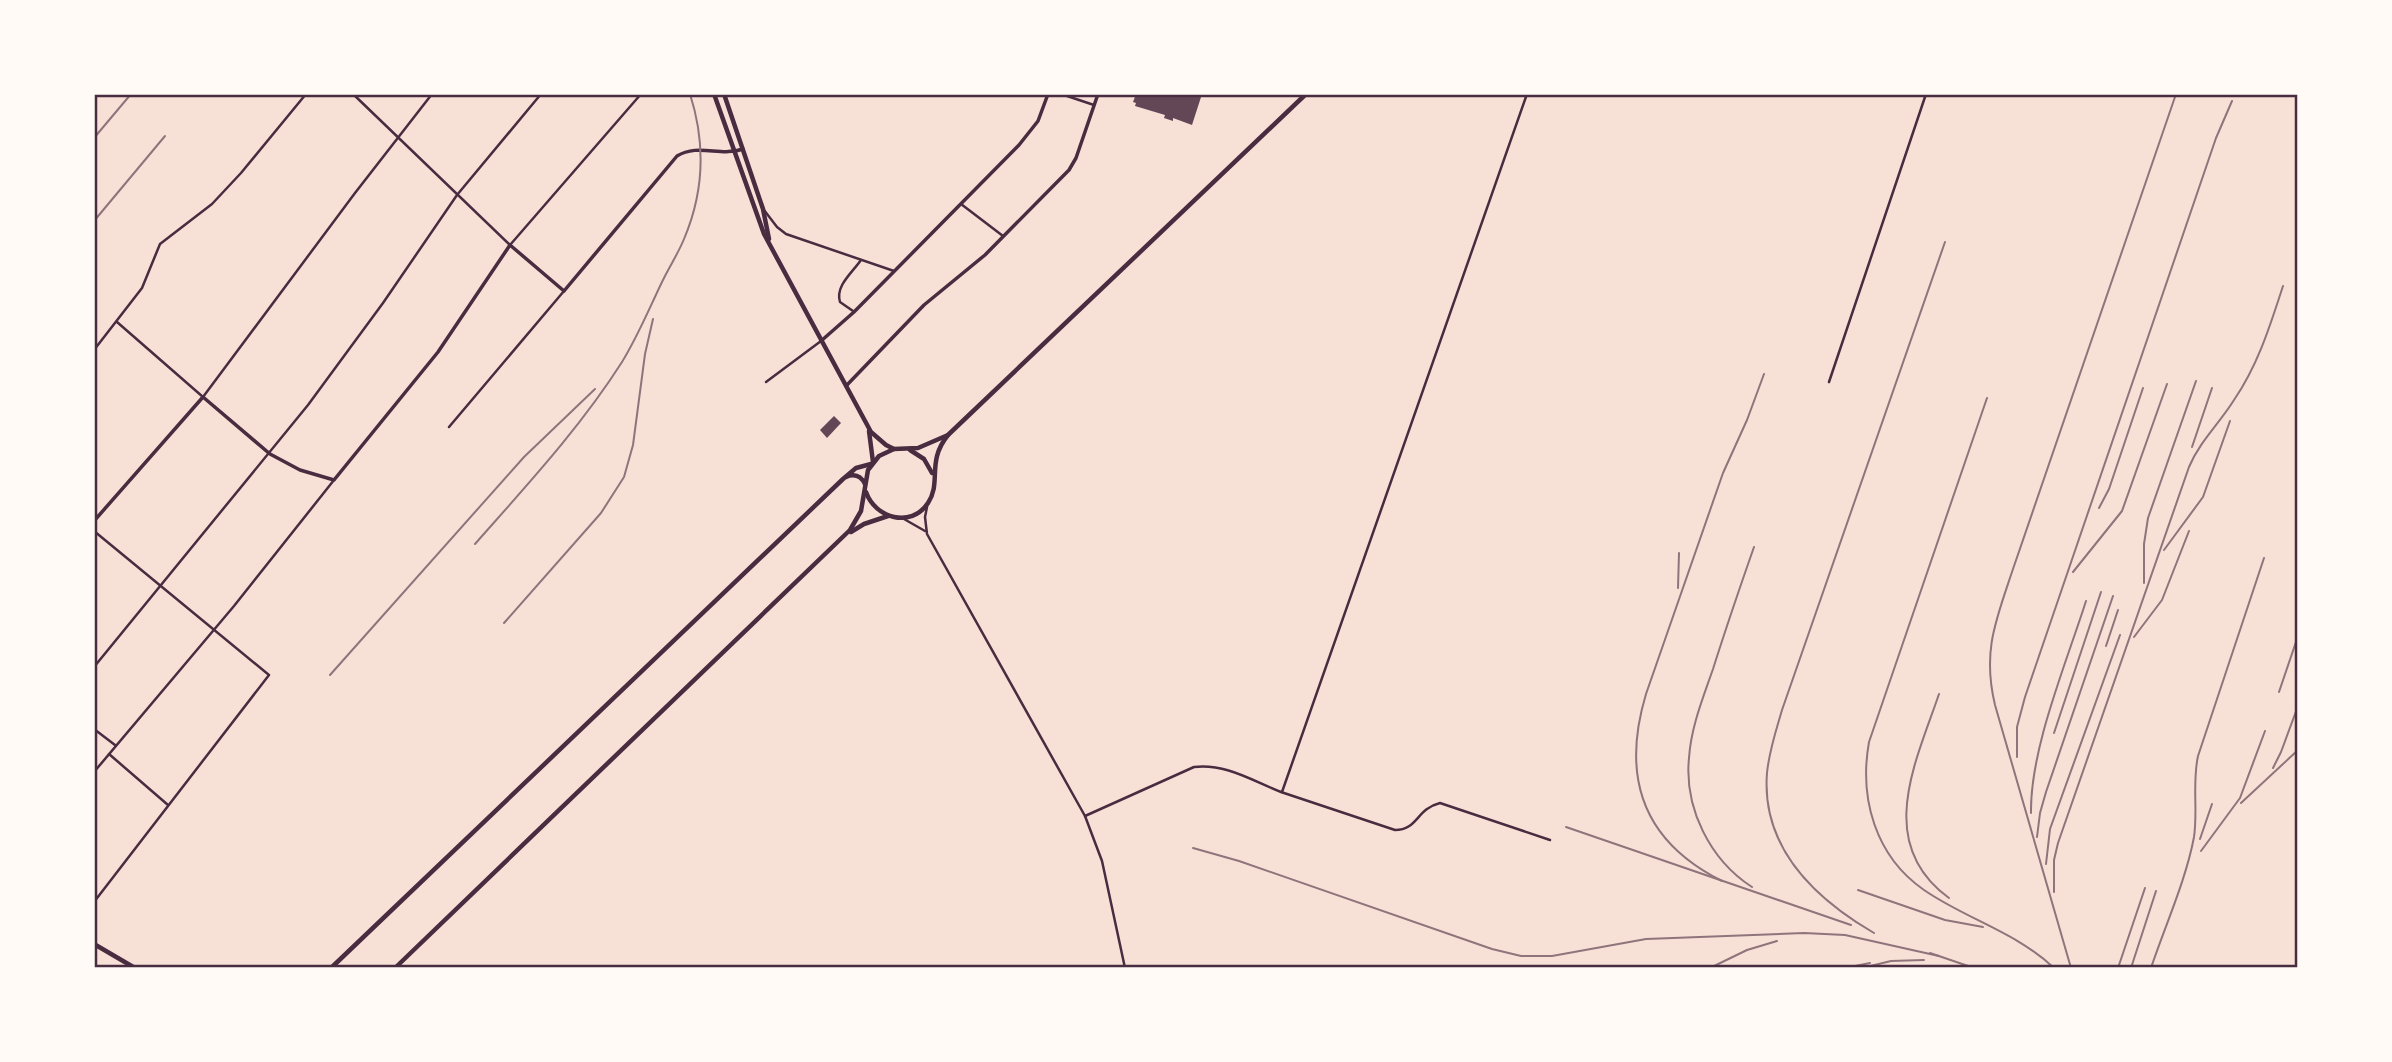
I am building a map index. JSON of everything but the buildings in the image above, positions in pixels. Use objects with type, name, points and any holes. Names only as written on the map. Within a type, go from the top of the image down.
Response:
[{"type":"main road","points":[[714,94],[758,221],[866,423],[878,439],[894,449],[909,450],[927,446],[948,435]]},
{"type":"main road","points":[[724,94],[763,209],[769,243]]},
{"type":"main road","points":[[843,479],[855,475],[865,486],[871,502],[882,513],[902,518],[917,513],[929,501],[934,483],[936,455],[948,435],[1306,94]]},
{"type":"main road","points":[[395,968],[842,539],[857,521],[872,463],[872,446],[866,423]]},
{"type":"main road","points":[[331,968],[843,479],[856,468],[872,463],[879,456],[894,449]]},
{"type":"main road","points":[[909,450],[924,459],[933,474]]},
{"type":"main road","points":[[842,539],[863,524],[889,516]]},
{"type":"main road","points":[[94,944],[135,968]]},
{"type":"street","points":[[94,350],[142,288],[160,244],[212,204],[306,94]]},
{"type":"street","points":[[353,94],[510,245],[564,291]]},
{"type":"street","points":[[94,521],[203,397],[432,94]]},
{"type":"street","points":[[94,667],[270,454],[383,303],[457,195],[541,94]]},
{"type":"street","points":[[94,772],[214,629],[438,352],[510,245],[641,94]]},
{"type":"street","points":[[766,382],[821,341],[854,312],[961,204],[1034,128],[1048,94]]},
{"type":"street","points":[[1061,94],[1094,105]]},
{"type":"street","points":[[846,386],[923,305],[1004,237],[1071,167],[1098,94]]},
{"type":"street","points":[[1282,792],[1527,94]]},
{"type":"street","points":[[1829,382],[1926,94]]},
{"type":"street","points":[[449,427],[677,156],[694,150],[735,152],[743,149]]},
{"type":"street","points":[[961,204],[1004,237]]},
{"type":"street","points":[[763,209],[786,234],[894,271]]},
{"type":"street","points":[[854,312],[840,302],[838,295],[839,288],[861,260]]},
{"type":"street","points":[[117,322],[270,454],[300,470],[334,480]]},
{"type":"street","points":[[927,534],[925,517],[929,501]]},
{"type":"street","points":[[902,518],[916,524],[927,534],[1085,816],[1102,861],[1125,968]]},
{"type":"street","points":[[94,531],[269,676],[94,902]]},
{"type":"street","points":[[94,729],[115,745]]},
{"type":"street","points":[[109,754],[167,805]]},
{"type":"street","points":[[1085,816],[1194,767],[1207,766],[1220,767],[1282,792],[1395,830],[1405,830],[1424,809],[1440,803],[1550,841]]},
{"type":"railway","points":[[94,138],[131,94]]},
{"type":"railway","points":[[475,544],[552,456],[606,386],[633,342],[682,245],[696,204],[700,168],[699,131],[690,94]]},
{"type":"railway","points":[[2071,968],[1995,705],[1991,686],[1991,652],[2001,604],[2176,94]]},
{"type":"railway","points":[[2017,757],[2017,727],[2025,697],[2216,138],[2232,101]]},
{"type":"railway","points":[[94,221],[165,136]]},
{"type":"railway","points":[[1874,933],[1831,904],[1796,868],[1782,847],[1773,825],[1767,800],[1767,773],[1782,710],[1945,242]]},
{"type":"railway","points":[[2054,892],[2054,860],[2058,843],[2189,467],[2250,373],[2263,345],[2283,286]]},
{"type":"railway","points":[[504,623],[601,513],[624,477],[633,445],[645,354],[653,319]]},
{"type":"railway","points":[[1722,881],[1695,865],[1673,847],[1656,826],[1645,804],[1638,779],[1636,753],[1646,694],[1723,473],[1764,374]]},
{"type":"railway","points":[[2144,583],[2144,544],[2148,518],[2196,381]]},
{"type":"railway","points":[[2073,572],[2122,511],[2167,384]]},
{"type":"railway","points":[[2099,508],[2109,489],[2143,388]]},
{"type":"railway","points":[[2192,447],[2212,388]]},
{"type":"railway","points":[[330,675],[524,457],[595,389]]},
{"type":"railway","points":[[1987,398],[1869,742],[1866,784],[1874,824],[1882,843],[1907,876],[1940,900],[2024,945],[2054,968]]},
{"type":"railway","points":[[2164,550],[2203,497],[2230,421]]},
{"type":"railway","points":[[2134,637],[2162,600],[2189,531]]},
{"type":"railway","points":[[1752,887],[1724,862],[1703,831],[1691,795],[1689,758],[1698,713],[1754,547]]},
{"type":"railway","points":[[1678,588],[1679,553]]},
{"type":"railway","points":[[2151,968],[2181,886],[2194,837],[2198,756],[2264,558]]},
{"type":"railway","points":[[2054,733],[2101,592]]},
{"type":"railway","points":[[2037,837],[2046,792],[2113,596]]},
{"type":"railway","points":[[2031,813],[2032,788],[2043,734],[2086,601]]},
{"type":"railway","points":[[2106,646],[2118,610]]},
{"type":"railway","points":[[2046,864],[2050,829],[2120,635]]},
{"type":"railway","points":[[2279,692],[2298,636]]},
{"type":"railway","points":[[1939,694],[1912,774],[1907,801],[1907,827],[1913,852],[1926,876],[1949,898]]},
{"type":"railway","points":[[2273,768],[2298,706]]},
{"type":"railway","points":[[2201,851],[2240,798],[2265,731]]},
{"type":"railway","points":[[2241,803],[2298,750]]},
{"type":"railway","points":[[2200,839],[2212,804]]},
{"type":"railway","points":[[1566,827],[1851,925]]},
{"type":"railway","points":[[1193,848],[1239,861],[1492,949],[1521,956],[1552,956],[1646,939],[1804,933],[1845,935],[1939,956]]},
{"type":"railway","points":[[2118,968],[2145,888]]},
{"type":"railway","points":[[1858,890],[1945,920],[1983,927]]},
{"type":"railway","points":[[2131,968],[2156,891]]},
{"type":"railway","points":[[1710,968],[1747,950],[1777,941]]},
{"type":"railway","points":[[1930,953],[1974,968]]},
{"type":"railway","points":[[1862,968],[1891,961],[1924,960]]},
{"type":"railway","points":[[1845,968],[1870,963]]}]
